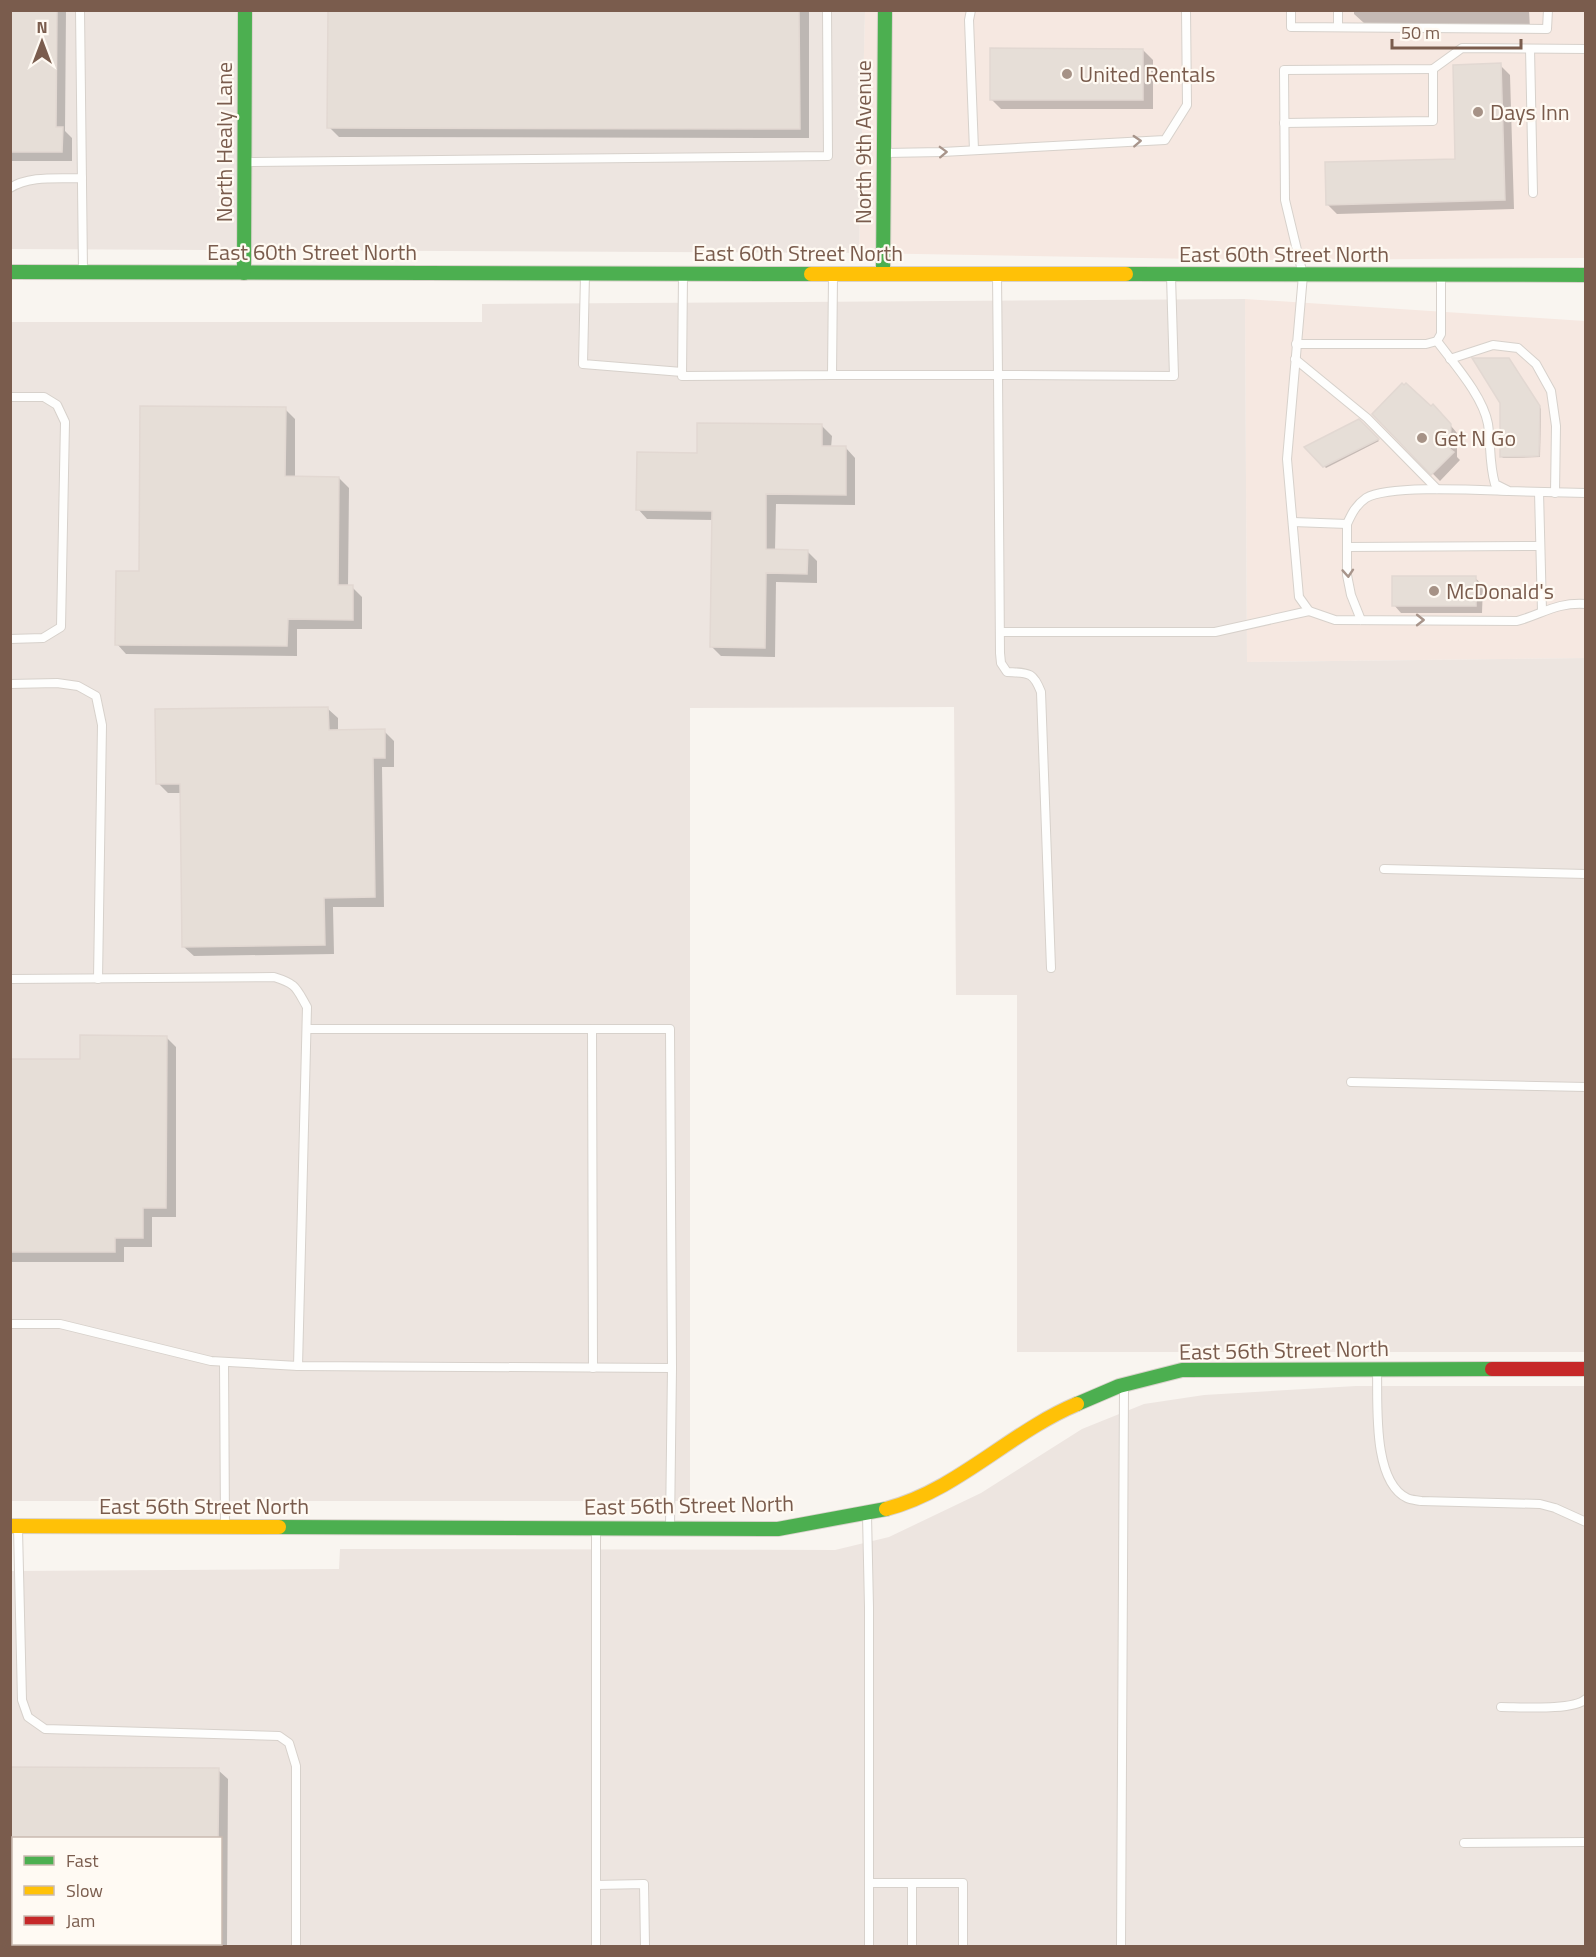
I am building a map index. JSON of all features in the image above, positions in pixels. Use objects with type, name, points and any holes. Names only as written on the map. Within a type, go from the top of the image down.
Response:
[{"type":"street","name":"North Healy Lane","points":[[244,273],[245,10]]},
{"type":"street","name":"North 9th Avenue","points":[[883,274],[885,10]]},
{"type":"street","name":"East 60th Street North","points":[[10,272],[1586,275]]},
{"type":"street","name":"East 56th Street North","points":[[14,1526],[778,1529],[867,1514],[900,1505],[962,1475],[1053,1414],[1124,1385],[1182,1370],[1586,1369]]},
{"type":"lane","points":[[80,10],[83,272]]},
{"type":"lane","points":[[245,162],[828,156],[827,10]]},
{"type":"lane","points":[[971,10],[969,20],[974,150]]},
{"type":"lane","points":[[884,153],[1165,140],[1187,105],[1186,10]]},
{"type":"lane","points":[[1291,10],[1291,27],[1547,29],[1548,10]]},
{"type":"lane","points":[[1338,10],[1338,27]]},
{"type":"lane","points":[[1586,49],[1462,48],[1433,69],[1284,70],[1285,200],[1302,275],[1287,459],[1299,597],[1309,610],[1335,620],[1517,621],[1571,603],[1586,604]]},
{"type":"lane","points":[[1530,49],[1533,193]]},
{"type":"lane","points":[[1284,123],[1433,121],[1433,69]]},
{"type":"lane","points":[[10,188],[21,182],[34,180],[82,178]]},
{"type":"lane","points":[[585,273],[583,364],[682,372]]},
{"type":"lane","points":[[683,274],[682,376],[1174,376],[1171,274]]},
{"type":"lane","points":[[832,274],[832,375]]},
{"type":"lane","points":[[997,274],[1001,663],[1008,672],[1029,674],[1036,678],[1041,692],[1051,968]]},
{"type":"lane","points":[[1296,344],[1426,344],[1437,341],[1441,334],[1441,275]]},
{"type":"lane","points":[[1437,341],[1479,400],[1488,422],[1491,470],[1495,484],[1509,491]]},
{"type":"lane","points":[[1450,359],[1493,345],[1518,348],[1536,363],[1551,391],[1556,426],[1555,493]]},
{"type":"lane","points":[[1295,360],[1367,418],[1437,489]]},
{"type":"lane","points":[[10,397],[44,397],[57,405],[65,422],[61,627],[43,638],[10,639]]},
{"type":"lane","points":[[1361,620],[1351,595],[1347,575],[1347,524],[1356,506],[1369,497],[1394,492],[1437,489],[1586,493]]},
{"type":"lane","points":[[1539,492],[1542,611]]},
{"type":"lane","points":[[1293,522],[1347,524]]},
{"type":"lane","points":[[1347,547],[1540,546]]},
{"type":"lane","points":[[1000,632],[1215,632],[1309,610]]},
{"type":"lane","points":[[10,684],[57,683],[78,686],[96,696],[102,724],[98,979]]},
{"type":"lane","points":[[1384,869],[1586,874]]},
{"type":"lane","points":[[10,980],[274,977],[290,982],[298,990],[307,1007],[298,1366]]},
{"type":"lane","points":[[307,1029],[670,1029],[672,1368],[670,1528]]},
{"type":"lane","points":[[592,1029],[593,1368]]},
{"type":"lane","points":[[1351,1082],[1586,1087]]},
{"type":"lane","points":[[10,1324],[60,1324],[211,1361],[224,1362],[298,1366],[672,1368]]},
{"type":"lane","points":[[224,1362],[225,1527]]},
{"type":"lane","points":[[1377,1369],[1379,1432],[1383,1462],[1389,1479],[1398,1492],[1408,1499],[1421,1501],[1539,1504],[1555,1508],[1586,1522]]},
{"type":"lane","points":[[1121,1947],[1124,1385]]},
{"type":"lane","points":[[867,1514],[869,1947]]},
{"type":"lane","points":[[14,1526],[22,1700],[28,1717],[45,1729],[234,1733],[279,1736],[289,1743],[296,1766],[296,1947]]},
{"type":"lane","points":[[596,1527],[596,1947]]},
{"type":"lane","points":[[1501,1707],[1577,1705],[1586,1699]]},
{"type":"lane","points":[[1464,1842],[1586,1842]]},
{"type":"lane","points":[[869,1883],[963,1883],[963,1947]]},
{"type":"lane","points":[[912,1883],[912,1947]]},
{"type":"lane","points":[[596,1885],[644,1884],[645,1947]]},
{"type":"shaded area","points":[[10,11],[865,11],[859,253],[11,249]]},
{"type":"shaded area","points":[[865,11],[1585,11],[1585,258],[1254,260],[859,253]]},
{"type":"shaded area","points":[[1245,299],[1585,321],[1585,658],[1247,662]]},
{"type":"shaded area","points":[[1245,299],[1247,662],[1585,658],[1585,1352],[1017,1352],[1017,995],[956,995],[954,707],[690,708],[690,1501],[11,1501],[10,322],[482,322],[482,304]]},
{"type":"shaded area","points":[[1356,1386],[1585,1386],[1585,1946],[11,1946],[10,1571],[339,1569],[340,1549],[835,1550],[889,1537],[981,1493],[1082,1429],[1144,1404],[1204,1395]]},
{"type":"building","points":[[10,10],[57,10],[56,127],[63,127],[62,152],[10,152]]},
{"type":"building","points":[[328,10],[799,10],[800,129],[327,128]]},
{"type":"building","name":"United Rentals","points":[[990,48],[1143,49],[1143,100],[990,100]]},
{"type":"building","name":"Days Inn","points":[[1501,63],[1505,200],[1326,205],[1325,162],[1455,159],[1453,65]]},
{"type":"building","points":[[1472,358],[1509,358],[1540,406],[1539,456],[1500,457],[1500,403]]},
{"type":"building","name":"Get N Go","points":[[1402,383],[1404,385],[1406,383],[1431,406],[1433,404],[1451,424],[1450,449],[1454,452],[1431,475],[1372,414]]},
{"type":"building","points":[[140,406],[286,407],[285,476],[339,477],[338,585],[353,585],[353,620],[288,619],[287,646],[115,645],[116,571],[139,571]]},
{"type":"building","points":[[1359,419],[1379,439],[1323,467],[1304,447]]},
{"type":"building","points":[[697,423],[822,424],[822,446],[846,446],[846,495],[766,494],[766,549],[808,550],[807,574],[766,573],[765,648],[710,647],[712,511],[636,510],[637,452],[697,453]]},
{"type":"building","name":"McDonald's","points":[[1392,576],[1476,576],[1476,606],[1392,606]]},
{"type":"building","points":[[328,707],[329,730],[385,729],[385,758],[373,758],[375,897],[324,898],[325,945],[182,947],[180,784],[156,784],[155,709]]},
{"type":"building","points":[[80,1035],[167,1036],[166,1208],[143,1208],[143,1238],[115,1238],[115,1252],[10,1252],[10,1059],[80,1059]]},
{"type":"building","points":[[10,1767],[219,1768],[218,1837],[12,1837],[10,1839]]},
{"type":"traffic: fast","points":[[244,273],[245,10]]},
{"type":"traffic: fast","points":[[883,274],[885,10]]},
{"type":"traffic: fast","points":[[10,272],[811,274]]},
{"type":"traffic: fast","points":[[1126,274],[1586,275]]},
{"type":"traffic: fast","points":[[1077,1404],[1119,1386],[1182,1370],[1492,1369]]},
{"type":"traffic: fast","points":[[279,1527],[778,1529],[886,1509]]},
{"type":"traffic: slow","points":[[811,274],[1126,274]]},
{"type":"traffic: slow","points":[[886,1509],[937,1489],[1029,1430],[1077,1404]]},
{"type":"traffic: slow","points":[[10,1526],[279,1527]]},
{"type":"traffic: jam","points":[[1492,1369],[1586,1369]]},
{"type":"place","name":"United Rentals","points":[[1067,74]]},
{"type":"place","name":"Days Inn","points":[[1478,112]]},
{"type":"place","name":"Get N Go","points":[[1422,438]]},
{"type":"place","name":"McDonald's","points":[[1434,591]]}]
